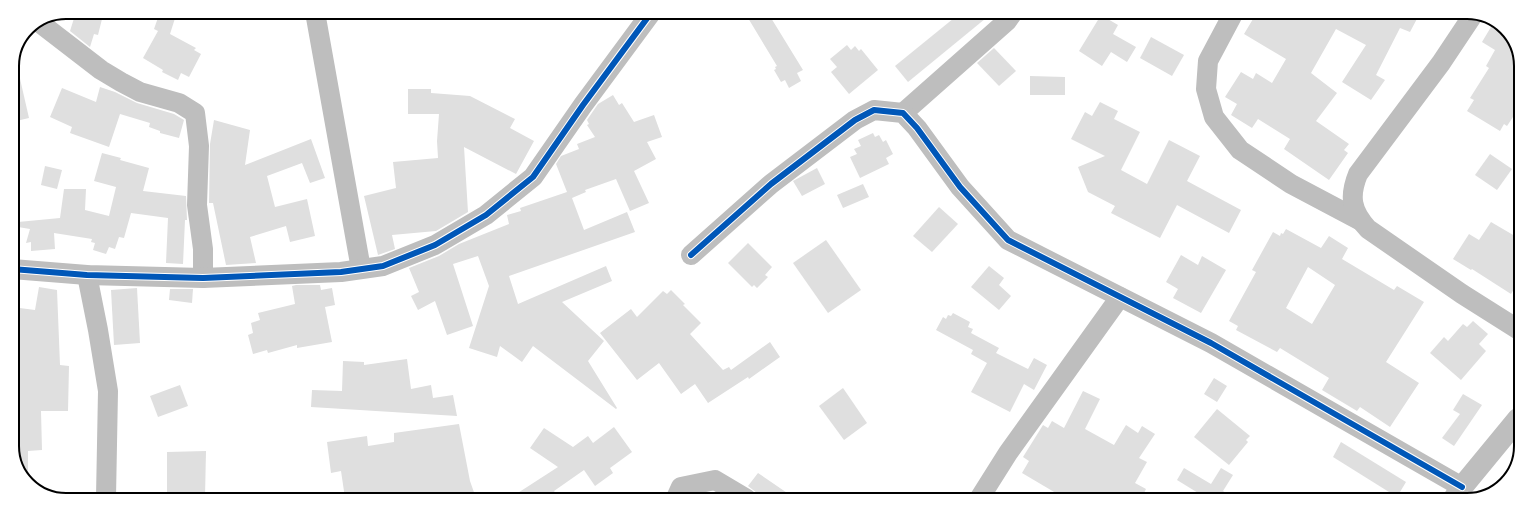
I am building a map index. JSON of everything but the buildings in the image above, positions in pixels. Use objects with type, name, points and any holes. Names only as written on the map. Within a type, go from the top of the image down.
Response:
[{"type":"main road","points":[[1458,493],[1514,425]]},
{"type":"street","points":[[316,19],[361,269]]},
{"type":"street","points":[[19,270],[87,275],[202,278],[341,272],[383,266],[435,245],[486,215],[533,177],[583,105],[647,19]]},
{"type":"street","points":[[903,113],[1008,19]]},
{"type":"street","points":[[1230,19],[1208,61],[1206,89],[1214,117],[1240,150],[1291,184],[1360,220]]},
{"type":"street","points":[[1470,19],[1441,63],[1358,174],[1352,197],[1354,209],[1360,220],[1368,229],[1462,294],[1514,327]]},
{"type":"street","points":[[43,25],[101,70],[121,82],[140,92],[179,103],[195,113],[199,146],[197,205],[203,249],[202,278]]},
{"type":"street","points":[[690,255],[771,184],[855,120],[874,110],[903,113],[917,128],[960,187],[1008,240],[1211,343],[1455,493]]},
{"type":"street","points":[[87,275],[108,391],[106,493]]},
{"type":"street","points":[[987,493],[1008,453],[1120,297]]},
{"type":"street","points":[[678,493],[681,487],[715,480],[737,493]]},
{"type":"cycle path","points":[[19,270],[87,275],[203,278],[341,272],[383,266],[435,245],[486,215],[533,177],[583,105],[647,19]]},
{"type":"cycle path","points":[[691,255],[771,184],[855,120],[874,110],[903,113],[917,128],[960,187],[1008,240],[1211,343],[1462,487]]}]
